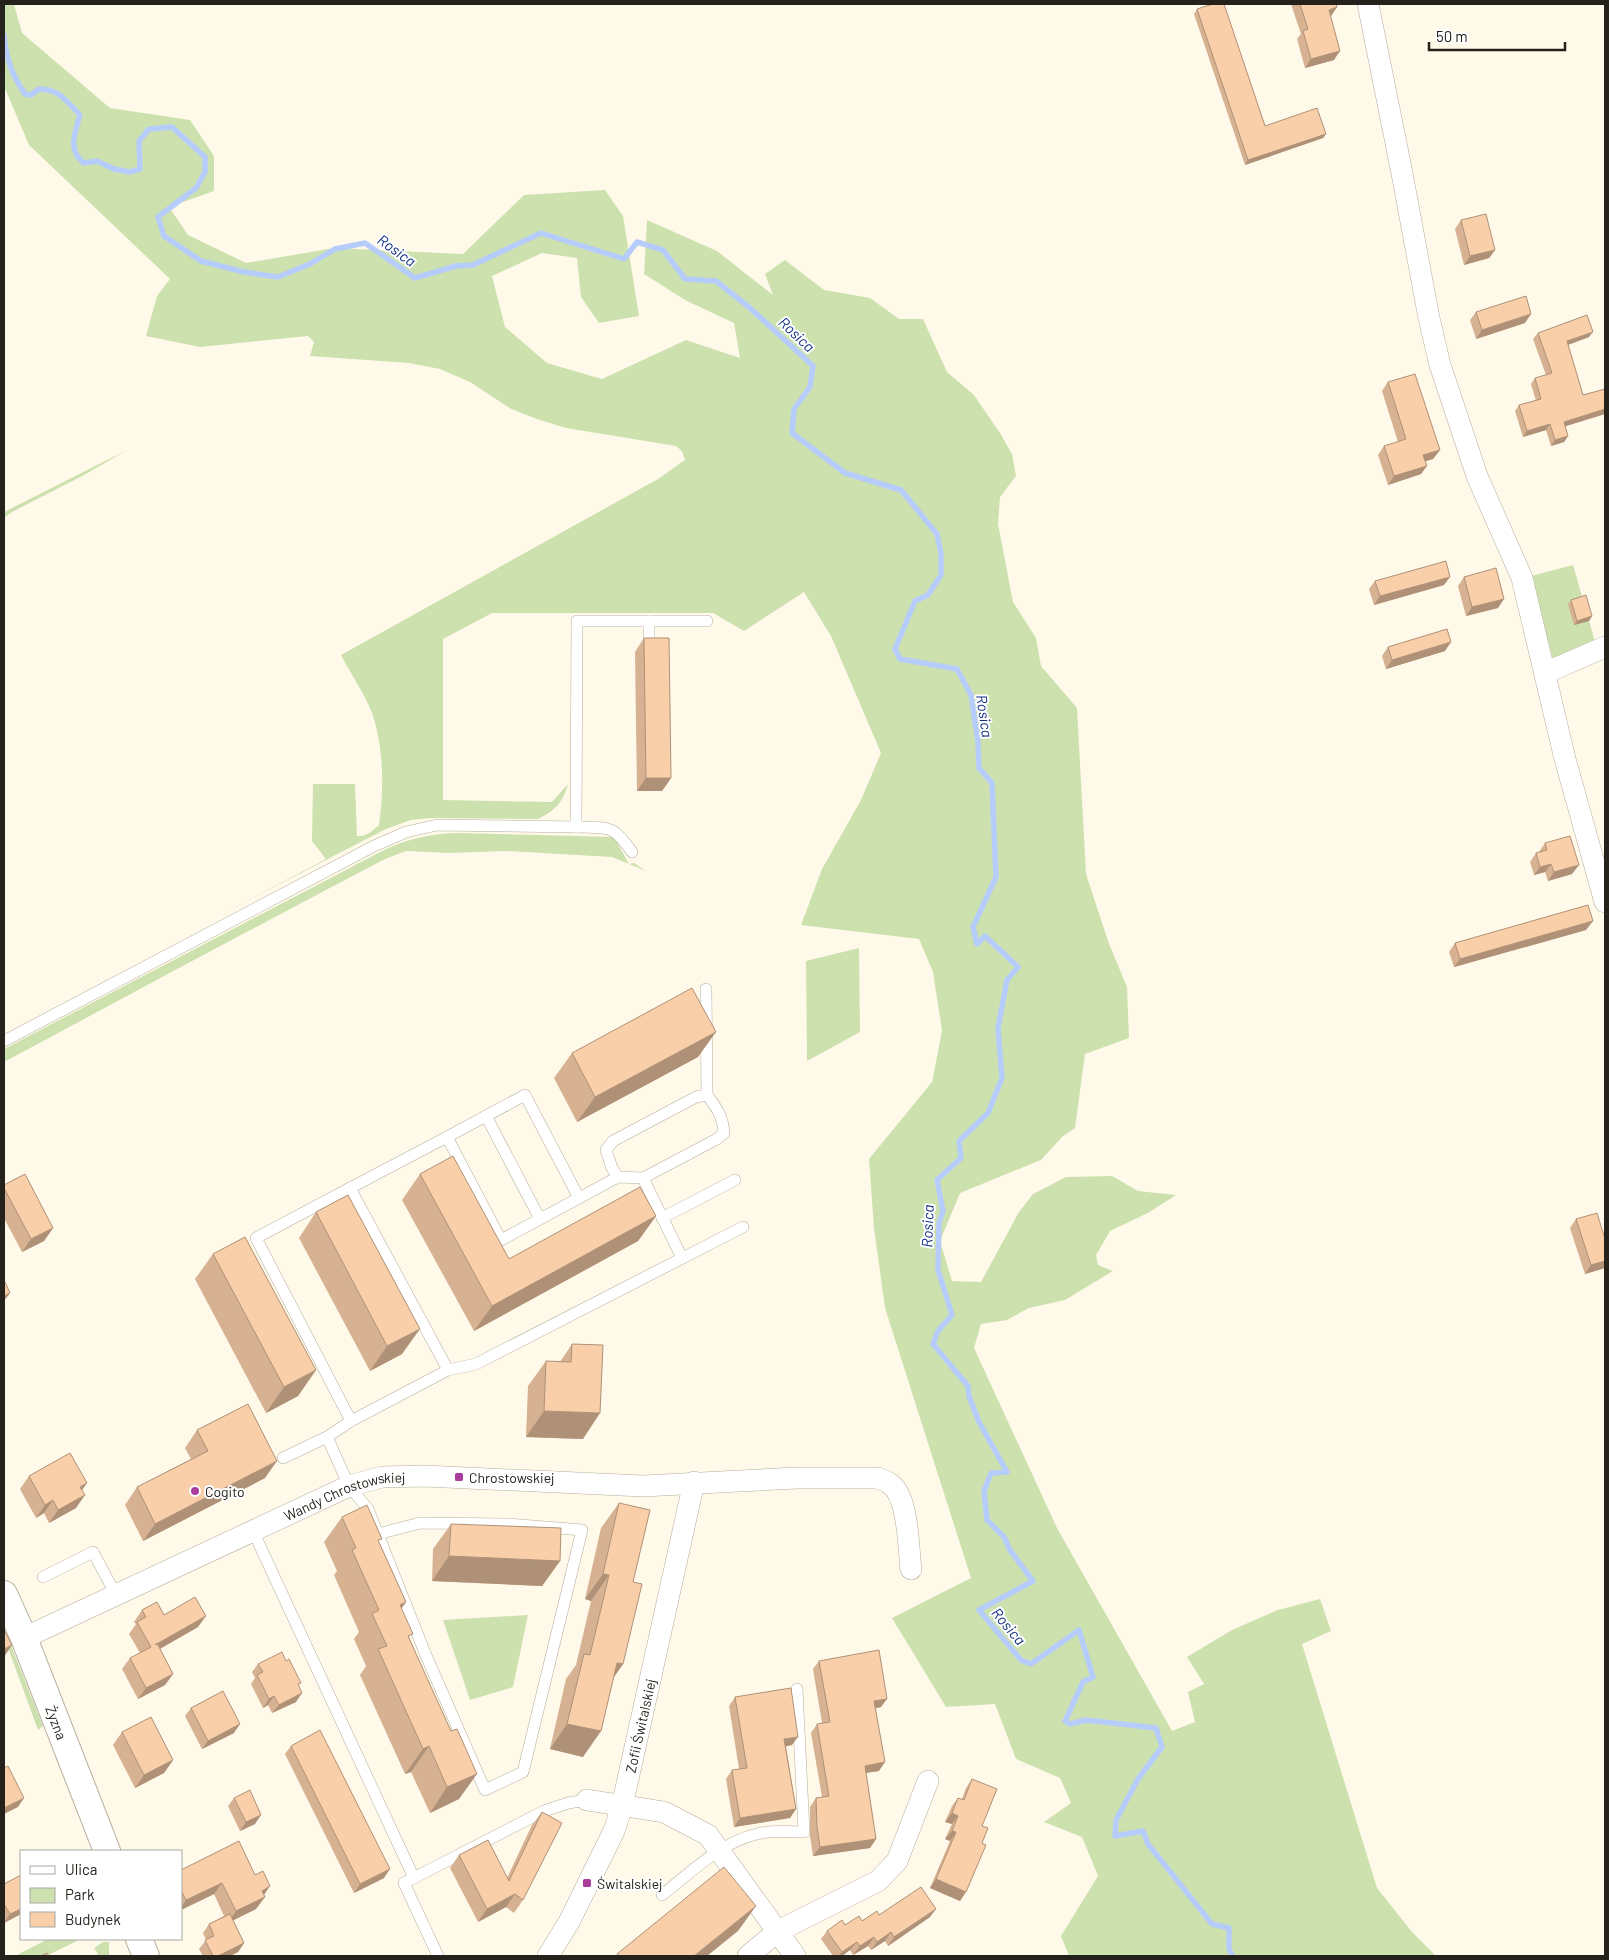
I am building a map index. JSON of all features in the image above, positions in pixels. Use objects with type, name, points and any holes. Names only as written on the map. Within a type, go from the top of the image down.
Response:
[{"type":"street","points":[[1368,4],[1429,318],[1440,365],[1477,476],[1522,578],[1565,759],[1605,902]]},
{"type":"street","points":[[1545,673],[1605,647]]},
{"type":"street","name":"Wandy Chrostowskiej","points":[[24,1638],[349,1486],[382,1477],[424,1476],[643,1486],[797,1478],[878,1478],[891,1483],[900,1496],[904,1509],[910,1569]]},
{"type":"street","name":"Zofii Świtalskiej","points":[[548,1956],[569,1922],[614,1831],[622,1806],[694,1482]]},
{"type":"street","name":"Żyzna","points":[[4,1594],[24,1638],[107,1850]]},
{"type":"street","points":[[748,1956],[778,1931],[878,1881],[897,1861],[928,1782]]},
{"type":"street","points":[[587,1800],[664,1812],[708,1835],[795,1956]]},
{"type":"street","points":[[558,1956],[569,1922]]},
{"type":"street","points":[[133,1940],[133,1956]]},
{"type":"street","points":[[139,1940],[146,1956]]},
{"type":"lane","points":[[576,827],[577,621],[707,621]]},
{"type":"lane","points":[[649,621],[649,644]]},
{"type":"lane","points":[[4,1040],[374,846],[406,832],[437,825],[576,827],[612,830],[623,839],[632,852]]},
{"type":"lane","points":[[447,1137],[501,1240],[618,1177],[643,1178],[717,1139],[724,1133],[723,1120],[708,1095],[706,989]]},
{"type":"lane","points":[[351,1421],[256,1238],[525,1095],[579,1198]]},
{"type":"lane","points":[[618,1177],[612,1168],[606,1150],[614,1141],[696,1097],[708,1095]]},
{"type":"lane","points":[[486,1116],[540,1219]]},
{"type":"lane","points":[[643,1178],[682,1258]]},
{"type":"lane","points":[[662,1218],[735,1180]]},
{"type":"lane","points":[[350,1188],[448,1370]]},
{"type":"lane","points":[[283,1458],[327,1437],[351,1421],[448,1370],[476,1364],[743,1227]]},
{"type":"lane","points":[[327,1437],[349,1486],[368,1509],[425,1653],[485,1790],[523,1772],[582,1530],[508,1524],[420,1523],[378,1534]]},
{"type":"lane","points":[[253,1531],[414,1878]]},
{"type":"lane","points":[[43,1577],[93,1552],[116,1595]]},
{"type":"lane","points":[[662,1895],[720,1850],[740,1839],[759,1833],[804,1832],[797,1688]]},
{"type":"lane","points":[[438,1956],[404,1883],[544,1811],[568,1803],[587,1800]]},
{"type":"green space","points":[[4,4],[14,4],[22,33],[110,108],[190,120],[214,156],[214,191],[169,207],[188,235],[246,263],[334,248],[463,254],[524,195],[605,190],[623,216],[639,316],[599,323],[581,297],[577,258],[542,253],[492,276],[505,327],[547,363],[602,379],[686,340],[740,358],[734,323],[685,300],[644,274],[647,220],[717,251],[773,295],[765,274],[785,260],[824,290],[870,298],[899,319],[923,319],[947,372],[974,395],[1012,454],[1016,476],[1000,497],[998,524],[1013,602],[1036,638],[1041,666],[1077,708],[1086,874],[1108,941],[1127,987],[1129,1038],[1085,1054],[1075,1128],[1062,1137],[1041,1160],[960,1193],[940,1241],[952,1281],[981,1282],[1019,1212],[1033,1194],[1066,1177],[1112,1176],[1138,1191],[1176,1195],[1148,1213],[1110,1231],[1096,1255],[1098,1265],[1113,1271],[1065,1300],[1029,1308],[1007,1320],[981,1324],[974,1348],[1057,1528],[1172,1731],[1195,1722],[1188,1692],[1204,1684],[1187,1657],[1232,1630],[1278,1610],[1320,1599],[1331,1631],[1302,1644],[1377,1888],[1412,1932],[1436,1956],[1069,1956],[1061,1936],[1098,1876],[1082,1837],[1044,1822],[1071,1803],[1060,1778],[1016,1759],[995,1704],[946,1707],[892,1618],[971,1578],[885,1308],[874,1228],[869,1159],[932,1082],[942,1031],[933,972],[919,939],[801,925],[822,869],[861,800],[881,753],[831,636],[804,592],[744,631],[713,613],[492,613],[443,639],[443,800],[552,802],[568,784],[557,806],[538,819],[432,818],[411,820],[386,829],[218,916],[326,859],[312,841],[313,784],[355,784],[357,836],[367,835],[379,825],[382,769],[376,726],[365,698],[341,655],[658,479],[685,460],[682,451],[676,446],[566,428],[537,419],[511,409],[470,382],[440,369],[409,363],[310,356],[314,342],[308,336],[200,347],[146,336],[157,296],[170,279],[29,145],[4,86]]},
{"type":"green space","points":[[127,450],[84,475],[12,512],[5,517],[4,533],[4,512]]},
{"type":"green space","points":[[1573,565],[1596,645],[1553,660],[1531,576]]},
{"type":"green space","points":[[456,833],[614,837],[629,864],[612,857],[506,851],[450,853],[406,851],[385,859],[4,1062],[4,1049],[384,850],[419,838]]},
{"type":"green space","points":[[634,863],[646,871],[629,864]]},
{"type":"green space","points":[[859,948],[860,1032],[807,1061],[806,961]]},
{"type":"green space","points":[[528,1615],[513,1687],[470,1700],[443,1620]]},
{"type":"green space","points":[[4,1628],[43,1726],[38,1730],[4,1637]]},
{"type":"green space","points":[[46,1940],[79,1940],[46,1956],[15,1956]]},
{"type":"green space","points":[[103,1942],[109,1942],[109,1956],[96,1956],[98,1954],[94,1948]]},
{"type":"building","points":[[1213,4],[1224,4],[1265,126],[1317,108],[1326,134],[1248,160],[1197,9]]},
{"type":"building","points":[[1300,4],[1336,4],[1337,7],[1329,10],[1340,51],[1311,59],[1303,31],[1308,29]]},
{"type":"building","points":[[1486,214],[1495,250],[1470,256],[1461,220]]},
{"type":"building","points":[[1526,296],[1531,314],[1482,330],[1476,312]]},
{"type":"building","points":[[1587,315],[1593,332],[1567,341],[1583,395],[1605,389],[1605,409],[1564,422],[1568,436],[1555,440],[1550,424],[1527,431],[1519,405],[1541,399],[1535,378],[1552,373],[1538,333]]},
{"type":"building","points":[[1415,374],[1440,450],[1423,455],[1427,466],[1394,476],[1384,446],[1406,439],[1388,382]]},
{"type":"building","points":[[1446,561],[1450,577],[1380,596],[1375,581]]},
{"type":"building","points":[[1496,568],[1504,599],[1472,607],[1464,577]]},
{"type":"building","points":[[1586,595],[1592,616],[1577,621],[1571,600]]},
{"type":"building","points":[[1447,629],[1451,642],[1392,660],[1388,647]]},
{"type":"building","points":[[644,638],[669,638],[671,778],[646,778]]},
{"type":"building","points":[[1570,836],[1579,865],[1554,872],[1551,864],[1540,867],[1536,853],[1547,850],[1545,843]]},
{"type":"building","points":[[1588,905],[1593,921],[1460,959],[1455,943]]},
{"type":"building","points":[[692,988],[716,1032],[595,1097],[572,1053]]},
{"type":"building","points":[[453,1156],[509,1259],[640,1187],[656,1216],[492,1306],[420,1174]]},
{"type":"building","points":[[25,1174],[53,1228],[31,1239],[4,1188],[4,1185]]},
{"type":"building","points":[[348,1195],[420,1329],[387,1346],[316,1212]]},
{"type":"building","points":[[1597,1213],[1605,1239],[1605,1261],[1591,1265],[1576,1219]]},
{"type":"building","points":[[245,1237],[316,1370],[284,1387],[213,1254]]},
{"type":"building","points":[[4,1280],[10,1293],[4,1296]]},
{"type":"building","points":[[572,1344],[603,1345],[600,1413],[544,1411],[546,1361],[571,1362]]},
{"type":"building","name":"Cogito","points":[[248,1404],[277,1461],[155,1524],[137,1487],[208,1451],[197,1430]]},
{"type":"building","points":[[70,1453],[87,1483],[80,1487],[85,1495],[58,1510],[53,1500],[45,1505],[29,1476]]},
{"type":"building","points":[[619,1503],[650,1510],[633,1582],[642,1584],[623,1664],[617,1663],[601,1731],[567,1724],[584,1654],[590,1655],[609,1575],[603,1574]]},
{"type":"building","points":[[367,1505],[382,1539],[378,1540],[406,1602],[400,1605],[413,1634],[408,1636],[451,1731],[457,1729],[477,1774],[447,1787],[429,1746],[423,1749],[378,1649],[387,1646],[372,1614],[379,1610],[352,1550],[356,1548],[342,1517]]},
{"type":"building","points":[[451,1524],[561,1528],[560,1561],[449,1556]]},
{"type":"building","points":[[195,1597],[206,1616],[157,1644],[173,1674],[146,1688],[130,1658],[151,1647],[137,1622],[146,1617],[142,1610],[157,1602],[164,1615]]},
{"type":"building","points":[[4,1630],[12,1645],[4,1649]]},
{"type":"building","points":[[879,1650],[887,1699],[874,1701],[885,1762],[865,1766],[876,1839],[820,1847],[816,1798],[829,1796],[817,1724],[830,1722],[819,1661]]},
{"type":"building","points":[[282,1652],[286,1661],[289,1659],[301,1683],[298,1684],[302,1693],[279,1705],[274,1696],[269,1699],[257,1675],[263,1672],[258,1664]]},
{"type":"building","points":[[791,1688],[798,1737],[784,1739],[796,1809],[740,1818],[732,1770],[747,1768],[735,1697]]},
{"type":"building","points":[[223,1691],[240,1724],[208,1741],[191,1708]]},
{"type":"building","points":[[151,1717],[173,1760],[144,1775],[122,1732]]},
{"type":"building","points":[[320,1730],[390,1869],[360,1884],[291,1746]]},
{"type":"building","points":[[8,1766],[24,1798],[4,1808],[4,1768]]},
{"type":"building","points":[[972,1779],[997,1789],[982,1826],[988,1828],[982,1843],[986,1845],[966,1892],[936,1879],[956,1832],[952,1831],[958,1816],[952,1813],[958,1798],[964,1800]]},
{"type":"building","points":[[250,1790],[261,1815],[246,1822],[234,1798]]},
{"type":"building","points":[[542,1812],[562,1823],[523,1900],[515,1894],[487,1909],[459,1855],[488,1840],[509,1881]]},
{"type":"building","points":[[239,1841],[255,1875],[263,1871],[270,1886],[262,1891],[265,1897],[236,1911],[222,1883],[186,1900],[182,1892],[182,1870]]},
{"type":"building","points":[[724,1867],[756,1906],[694,1956],[619,1956],[617,1954]]},
{"type":"building","points":[[20,1876],[20,1909],[10,1914],[4,1904],[4,1884]]},
{"type":"building","points":[[921,1887],[936,1909],[894,1937],[891,1932],[877,1942],[874,1937],[860,1946],[857,1942],[842,1952],[827,1931],[842,1920],[845,1925],[859,1916],[862,1921],[877,1911],[879,1915]]},
{"type":"building","points":[[230,1914],[244,1943],[218,1956],[213,1956],[205,1940],[214,1936],[209,1924]]},
{"type":"waterway","name":"Rosica","points":[[4,35],[10,66],[25,94],[31,95],[39,89],[52,91],[62,97],[80,115],[74,147],[79,158],[84,163],[97,161],[114,169],[130,172],[140,169],[139,141],[149,129],[172,127],[205,157],[205,172],[196,188],[158,217],[164,236],[201,261],[244,272],[278,277],[310,264],[335,249],[365,243],[415,278],[456,266],[473,265],[541,233],[624,259],[637,242],[663,250],[685,279],[716,281],[750,308],[813,366],[810,387],[794,409],[792,433],[845,473],[901,490],[937,534],[941,554],[941,575],[928,595],[915,601],[895,649],[900,659],[957,669],[971,695],[978,742],[979,768],[992,783],[996,877],[973,927],[977,944],[985,936],[1018,967],[1007,980],[998,1028],[1002,1078],[988,1113],[959,1141],[961,1158],[937,1180],[943,1211],[939,1223],[938,1270],[952,1315],[938,1331],[933,1344],[968,1386],[969,1396],[979,1422],[1007,1472],[991,1473],[984,1491],[987,1520],[1004,1537],[1010,1550],[1033,1581],[979,1610],[1021,1660],[1031,1664],[1079,1630],[1093,1677],[1083,1682],[1065,1721],[1070,1724],[1086,1720],[1156,1728],[1162,1747],[1138,1779],[1116,1820],[1115,1836],[1143,1831],[1148,1844],[1212,1924],[1229,1928],[1229,1948],[1232,1956]]},
{"type":"place","name":"Chrostowskiej","points":[[459,1477]]},
{"type":"place","name":"Cogito","points":[[195,1491]]},
{"type":"place","name":"Świtalskiej","points":[[587,1883]]}]
